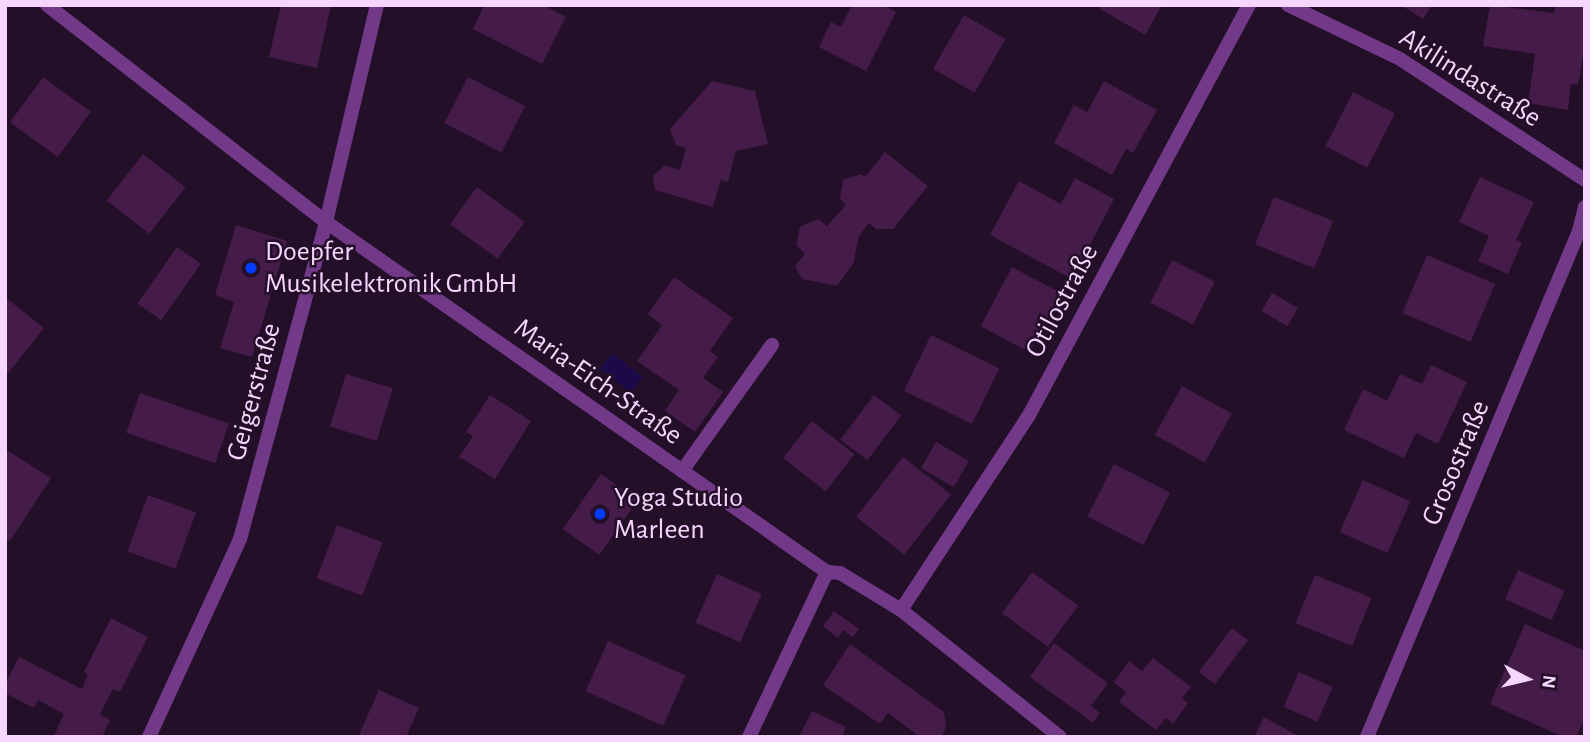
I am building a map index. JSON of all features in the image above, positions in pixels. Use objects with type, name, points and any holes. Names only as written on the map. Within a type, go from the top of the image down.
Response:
[{"type":"street","name":"Maria-Eich-Straße","points":[[47,5],[326,222],[827,572],[839,573],[901,610],[1060,737]]},
{"type":"street","name":"Geigerstraße","points":[[149,737],[240,539],[326,222],[377,5]]},
{"type":"street","name":"Otilostraße","points":[[901,610],[1028,417],[1249,5]]},
{"type":"street","name":"Akilindastraße","points":[[1288,5],[1400,59],[1585,180]]},
{"type":"street","name":"Grosostraße","points":[[1367,737],[1579,231],[1585,207]]},
{"type":"street","points":[[682,471],[772,345]]},
{"type":"street","points":[[749,737],[827,572]]},
{"type":"shaded area","points":[[612,353],[643,376],[631,392],[600,369]]},
{"type":"building","points":[[281,5],[331,5],[317,68],[269,57]]},
{"type":"building","points":[[484,5],[543,5],[566,17],[542,64],[473,29]]},
{"type":"building","points":[[852,5],[883,5],[896,12],[866,71],[819,47],[831,22],[841,27]]},
{"type":"building","points":[[1102,5],[1162,5],[1145,35],[1100,9]]},
{"type":"building","points":[[1401,5],[1432,5],[1423,19]]},
{"type":"building","points":[[1490,5],[1554,13],[1555,5],[1585,5],[1585,43],[1578,85],[1571,84],[1568,110],[1528,103],[1535,54],[1483,46]]},
{"type":"building","points":[[964,15],[1006,39],[975,93],[933,69]]},
{"type":"building","points":[[43,77],[91,112],[58,157],[10,122]]},
{"type":"building","points":[[468,77],[525,106],[501,152],[444,123]]},
{"type":"building","points":[[712,81],[755,91],[768,144],[736,151],[728,182],[721,180],[713,207],[655,190],[653,176],[665,165],[680,170],[686,148],[676,145],[670,129]]},
{"type":"building","points":[[1104,81],[1157,110],[1133,153],[1126,149],[1112,175],[1054,143],[1074,105],[1087,112]]},
{"type":"building","points":[[1353,92],[1395,113],[1367,168],[1325,146]]},
{"type":"building","points":[[885,152],[928,186],[893,229],[876,229],[869,223],[859,236],[853,264],[837,286],[802,279],[795,266],[805,254],[796,245],[800,227],[818,219],[827,226],[846,205],[840,199],[843,180],[861,174],[865,177]]},
{"type":"building","points":[[143,154],[186,187],[149,234],[107,200]]},
{"type":"building","points":[[1480,177],[1534,202],[1516,240],[1522,242],[1508,274],[1478,261],[1489,236],[1459,222]]},
{"type":"building","points":[[1075,178],[1114,199],[1072,279],[990,235],[1019,181],[1061,204]]},
{"type":"building","points":[[477,187],[525,222],[498,259],[450,224]]},
{"type":"building","points":[[1274,197],[1333,221],[1314,268],[1255,244]]},
{"type":"building","name":"Doepfer Musikelektronik GmbH","points":[[236,225],[287,241],[252,357],[220,348],[234,302],[215,295]]},
{"type":"building","points":[[177,247],[201,264],[161,320],[137,304]]},
{"type":"building","points":[[1427,255],[1495,284],[1471,342],[1402,313]]},
{"type":"building","points":[[1172,260],[1215,282],[1193,325],[1150,303]]},
{"type":"building","points":[[1012,267],[1061,293],[1029,352],[981,326]]},
{"type":"building","points":[[674,277],[733,318],[710,351],[718,357],[703,378],[723,392],[695,432],[665,411],[679,390],[637,361],[662,325],[648,314]]},
{"type":"building","points":[[1272,293],[1298,308],[1287,326],[1262,311]]},
{"type":"building","points":[[5,297],[44,328],[5,377]]},
{"type":"building","points":[[931,335],[999,368],[972,424],[904,391]]},
{"type":"building","points":[[1431,365],[1467,382],[1438,444],[1416,433],[1404,458],[1344,430],[1363,389],[1387,401],[1400,374],[1422,384]]},
{"type":"building","points":[[346,374],[393,388],[377,441],[330,427]]},
{"type":"building","points":[[1182,386],[1232,414],[1205,463],[1155,435]]},
{"type":"building","points":[[140,393],[229,424],[215,463],[126,433]]},
{"type":"building","points":[[490,395],[531,421],[495,479],[459,457],[473,436],[466,432]]},
{"type":"building","points":[[874,395],[901,415],[867,460],[840,440]]},
{"type":"building","points":[[812,421],[855,454],[826,491],[783,458]]},
{"type":"building","points":[[936,442],[969,461],[954,487],[921,468]]},
{"type":"building","points":[[5,449],[51,478],[10,541],[5,538]]},
{"type":"building","points":[[903,457],[951,495],[904,554],[856,517]]},
{"type":"building","points":[[1114,464],[1170,493],[1143,545],[1087,517]]},
{"type":"building","name":"Yoga Studio Marleen","points":[[601,474],[638,500],[599,555],[563,529]]},
{"type":"building","points":[[1363,480],[1411,501],[1387,553],[1340,532]]},
{"type":"building","points":[[148,495],[196,512],[175,569],[127,551]]},
{"type":"building","points":[[337,525],[383,543],[362,596],[317,578]]},
{"type":"building","points":[[1518,570],[1565,591],[1552,620],[1505,599]]},
{"type":"building","points":[[1032,572],[1078,606],[1048,647],[1002,613]]},
{"type":"building","points":[[717,574],[762,594],[740,642],[695,622]]},
{"type":"building","points":[[1315,575],[1372,598],[1352,646],[1296,623]]},
{"type":"building","points":[[834,611],[859,629],[853,637],[843,630],[838,638],[823,626]]},
{"type":"building","points":[[111,618],[148,637],[120,692],[113,689],[100,714],[110,720],[102,737],[53,737],[64,714],[38,700],[34,708],[5,693],[5,684],[19,657],[82,689],[88,675],[84,672]]},
{"type":"building","points":[[1525,624],[1585,651],[1585,717],[1576,737],[1563,737],[1490,704]]},
{"type":"building","points":[[1232,628],[1248,640],[1215,684],[1199,672]]},
{"type":"building","points":[[608,641],[686,676],[663,726],[586,691]]},
{"type":"building","points":[[1054,643],[1108,683],[1091,706],[1100,713],[1093,723],[1030,677]]},
{"type":"building","points":[[850,644],[944,712],[946,727],[941,737],[920,737],[888,713],[880,724],[823,685]]},
{"type":"building","points":[[1153,658],[1191,687],[1182,698],[1188,703],[1173,724],[1166,718],[1156,730],[1119,702],[1126,692],[1114,682],[1129,661],[1142,671]]},
{"type":"building","points":[[1299,672],[1333,687],[1317,722],[1284,707]]},
{"type":"building","points":[[379,690],[419,708],[406,737],[358,737]]},
{"type":"building","points":[[812,711],[846,727],[842,737],[799,737]]},
{"type":"building","points":[[1264,717],[1300,737],[1254,737]]},
{"type":"place","name":"Doepfer Musikelektronik GmbH","points":[[251,268]]},
{"type":"place","name":"Yoga Studio Marleen","points":[[600,514]]}]
